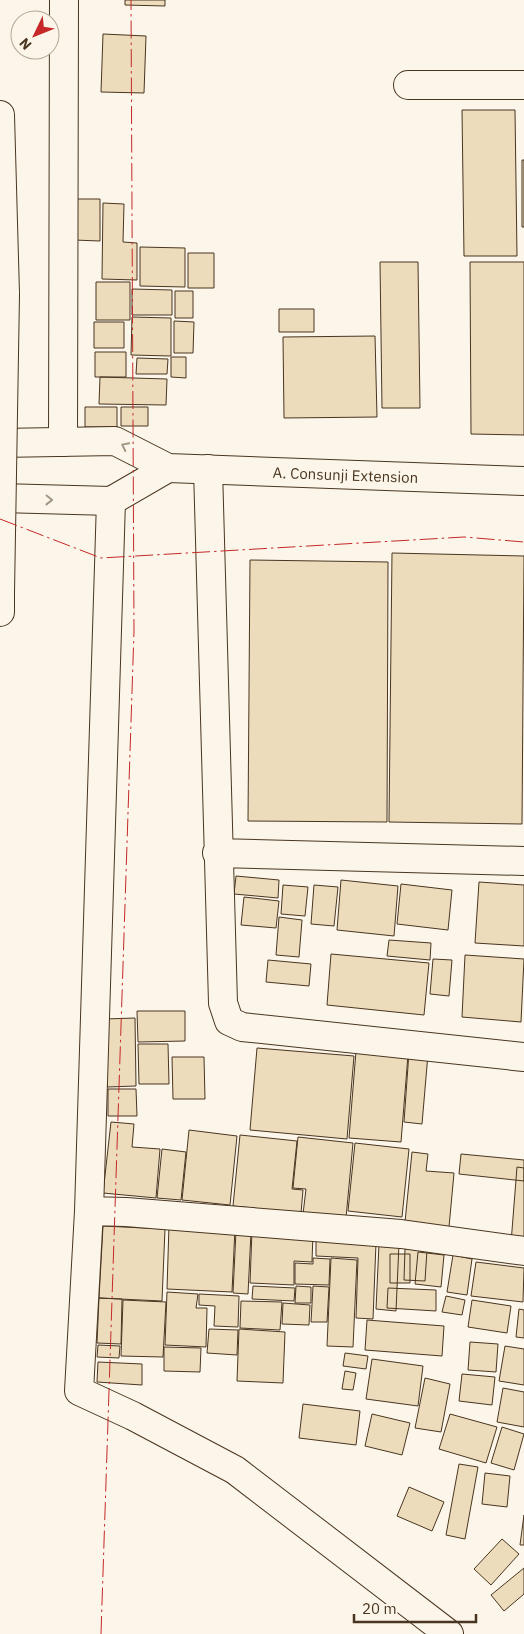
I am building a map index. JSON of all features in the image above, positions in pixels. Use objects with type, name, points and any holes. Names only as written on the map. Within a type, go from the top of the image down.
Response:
[{"type":"main road","points":[[63,442],[64,0]]},
{"type":"main road","points":[[408,85],[524,85]]},
{"type":"main road","points":[[0,116],[5,294],[0,612]]},
{"type":"main road","points":[[0,444],[115,441],[168,468]]},
{"type":"main road","points":[[0,498],[111,501],[168,468]]},
{"type":"main road","name":"A. Consunji Extension","points":[[168,468],[524,482]]},
{"type":"main road","points":[[208,469],[217,853],[223,1003],[229,1021],[242,1027],[524,1058]]},
{"type":"main road","points":[[111,501],[89,1211],[79,1391],[133,1416],[235,1470],[449,1634]]},
{"type":"main road","points":[[217,853],[524,861]]},
{"type":"main road","points":[[89,1211],[126,1212],[401,1234],[524,1251]]},
{"type":"building","points":[[125,0],[165,0],[165,6],[125,5]]},
{"type":"building","points":[[103,34],[146,36],[144,93],[101,92]]},
{"type":"building","points":[[462,110],[515,110],[517,256],[464,256]]},
{"type":"building","points":[[522,160],[524,160],[524,227],[522,227]]},
{"type":"building","points":[[74,199],[100,199],[100,241],[74,240]]},
{"type":"building","points":[[103,203],[124,204],[123,242],[137,243],[137,280],[102,279]]},
{"type":"building","points":[[140,247],[185,248],[185,287],[140,286]]},
{"type":"building","points":[[188,253],[214,253],[214,288],[188,288]]},
{"type":"building","points":[[380,262],[418,262],[420,408],[382,408]]},
{"type":"building","points":[[470,262],[524,262],[524,435],[471,434]]},
{"type":"building","points":[[96,282],[130,282],[130,320],[96,320]]},
{"type":"building","points":[[132,289],[172,290],[172,315],[132,315]]},
{"type":"building","points":[[175,291],[193,291],[193,318],[175,318]]},
{"type":"building","points":[[279,309],[314,309],[314,332],[279,332]]},
{"type":"building","points":[[132,317],[171,318],[171,356],[131,355]]},
{"type":"building","points":[[174,321],[194,322],[193,353],[174,353]]},
{"type":"building","points":[[94,322],[124,322],[124,348],[94,348]]},
{"type":"building","points":[[375,336],[377,417],[284,418],[283,337]]},
{"type":"building","points":[[95,352],[126,352],[126,377],[95,377]]},
{"type":"building","points":[[171,357],[186,357],[186,378],[171,377]]},
{"type":"building","points":[[137,358],[168,359],[167,374],[136,374]]},
{"type":"building","points":[[100,377],[167,379],[166,405],[99,404]]},
{"type":"building","points":[[85,407],[117,407],[117,427],[85,427]]},
{"type":"building","points":[[121,407],[148,407],[148,426],[121,426]]},
{"type":"building","points":[[392,553],[524,556],[522,824],[389,822]]},
{"type":"building","points":[[250,560],[388,562],[387,822],[248,821]]},
{"type":"building","points":[[236,876],[279,880],[278,898],[234,894]]},
{"type":"building","points":[[341,880],[398,886],[394,936],[337,930]]},
{"type":"building","points":[[479,882],[524,885],[524,946],[475,943]]},
{"type":"building","points":[[401,884],[452,890],[448,930],[397,924]]},
{"type":"building","points":[[283,885],[308,887],[305,916],[281,914]]},
{"type":"building","points":[[314,885],[338,887],[334,926],[311,924]]},
{"type":"building","points":[[244,897],[279,901],[276,928],[241,925]]},
{"type":"building","points":[[279,917],[302,920],[299,957],[276,955]]},
{"type":"building","points":[[389,940],[431,943],[430,960],[387,956]]},
{"type":"building","points":[[331,954],[429,963],[424,1015],[327,1005]]},
{"type":"building","points":[[465,955],[524,959],[521,1022],[462,1017]]},
{"type":"building","points":[[433,959],[452,960],[449,996],[430,994]]},
{"type":"building","points":[[268,960],[311,964],[309,986],[266,982]]},
{"type":"building","points":[[137,1011],[185,1011],[185,1041],[138,1042]]},
{"type":"building","points":[[135,1018],[136,1086],[107,1087],[105,1019]]},
{"type":"building","points":[[138,1044],[168,1044],[169,1084],[139,1084]]},
{"type":"building","points":[[257,1048],[354,1056],[347,1139],[250,1130]]},
{"type":"building","points":[[356,1051],[408,1055],[401,1142],[349,1138]]},
{"type":"building","points":[[409,1052],[428,1054],[422,1124],[404,1122]]},
{"type":"building","points":[[172,1057],[204,1057],[205,1099],[173,1099]]},
{"type":"building","points":[[108,1089],[136,1089],[137,1116],[108,1116]]},
{"type":"building","points":[[111,1122],[134,1124],[132,1147],[160,1149],[156,1198],[103,1193]]},
{"type":"building","points":[[189,1130],[237,1136],[230,1205],[182,1200]]},
{"type":"building","points":[[240,1135],[297,1141],[292,1189],[303,1190],[301,1213],[233,1206]]},
{"type":"building","points":[[298,1137],[353,1143],[346,1218],[303,1214],[306,1189],[293,1188]]},
{"type":"building","points":[[355,1143],[409,1149],[402,1217],[348,1211]]},
{"type":"building","points":[[162,1149],[186,1152],[181,1200],[157,1198]]},
{"type":"building","points":[[412,1152],[428,1154],[426,1171],[454,1173],[449,1227],[405,1222]]},
{"type":"building","points":[[461,1154],[524,1160],[524,1181],[459,1174]]},
{"type":"building","points":[[517,1167],[524,1168],[524,1244],[511,1243]]},
{"type":"building","points":[[169,1225],[235,1228],[232,1292],[167,1289]]},
{"type":"building","points":[[103,1226],[165,1229],[162,1301],[99,1298]]},
{"type":"building","points":[[252,1230],[313,1233],[312,1262],[294,1261],[294,1285],[250,1283]]},
{"type":"building","points":[[236,1231],[251,1232],[248,1294],[233,1293]]},
{"type":"building","points":[[316,1240],[376,1243],[373,1319],[356,1318],[358,1258],[316,1256]]},
{"type":"building","points":[[379,1244],[399,1244],[396,1311],[376,1309]]},
{"type":"building","points":[[405,1249],[427,1250],[425,1281],[404,1280]]},
{"type":"building","points":[[418,1252],[444,1255],[441,1287],[415,1284]]},
{"type":"building","points":[[390,1254],[410,1254],[410,1283],[390,1283]]},
{"type":"building","points":[[453,1255],[472,1259],[467,1295],[447,1292]]},
{"type":"building","points":[[313,1258],[330,1259],[329,1285],[295,1284],[295,1263],[313,1264]]},
{"type":"building","points":[[331,1258],[357,1260],[353,1347],[327,1346]]},
{"type":"building","points":[[476,1262],[524,1268],[523,1302],[471,1296]]},
{"type":"building","points":[[253,1286],[295,1288],[294,1301],[252,1299]]},
{"type":"building","points":[[296,1286],[311,1287],[311,1303],[295,1303]]},
{"type":"building","points":[[313,1286],[329,1287],[327,1322],[311,1322]]},
{"type":"building","points":[[388,1288],[436,1290],[436,1311],[387,1308]]},
{"type":"building","points":[[167,1292],[198,1294],[196,1308],[207,1308],[206,1347],[165,1345]]},
{"type":"building","points":[[199,1294],[239,1296],[238,1327],[214,1326],[215,1306],[199,1305]]},
{"type":"building","points":[[446,1296],[465,1300],[462,1315],[442,1312]]},
{"type":"building","points":[[99,1298],[122,1299],[121,1344],[97,1343]]},
{"type":"building","points":[[123,1300],[166,1302],[163,1357],[121,1356]]},
{"type":"building","points":[[472,1300],[511,1306],[507,1333],[468,1327]]},
{"type":"building","points":[[241,1301],[282,1302],[280,1330],[240,1328]]},
{"type":"building","points":[[283,1303],[310,1305],[309,1325],[282,1324]]},
{"type":"building","points":[[519,1309],[524,1310],[524,1338],[516,1337]]},
{"type":"building","points":[[367,1320],[444,1326],[442,1356],[365,1350]]},
{"type":"building","points":[[209,1329],[238,1330],[237,1355],[207,1353]]},
{"type":"building","points":[[239,1329],[285,1332],[283,1383],[237,1381]]},
{"type":"building","points":[[470,1342],[498,1344],[496,1372],[468,1370]]},
{"type":"building","points":[[98,1345],[120,1346],[119,1358],[97,1357]]},
{"type":"building","points":[[505,1346],[524,1349],[524,1385],[499,1381]]},
{"type":"building","points":[[164,1347],[201,1348],[200,1372],[164,1371]]},
{"type":"building","points":[[345,1353],[368,1356],[366,1369],[343,1366]]},
{"type":"building","points":[[372,1359],[423,1366],[418,1406],[366,1399]]},
{"type":"building","points":[[98,1362],[142,1364],[142,1385],[97,1382]]},
{"type":"building","points":[[345,1371],[356,1373],[353,1390],[342,1389]]},
{"type":"building","points":[[462,1374],[495,1377],[492,1405],[459,1401]]},
{"type":"building","points":[[425,1378],[450,1384],[441,1432],[415,1428]]},
{"type":"building","points":[[503,1388],[524,1392],[524,1427],[497,1422]]},
{"type":"building","points":[[303,1404],[360,1411],[356,1445],[299,1438]]},
{"type":"building","points":[[372,1414],[410,1423],[402,1455],[365,1446]]},
{"type":"building","points":[[450,1414],[497,1427],[486,1463],[439,1449]]},
{"type":"building","points":[[502,1427],[524,1434],[514,1470],[491,1463]]},
{"type":"building","points":[[459,1464],[478,1467],[465,1539],[446,1535]]},
{"type":"building","points":[[485,1473],[510,1476],[507,1507],[482,1504]]},
{"type":"building","points":[[409,1487],[444,1502],[432,1531],[397,1516]]},
{"type":"building","points":[[524,1515],[524,1545],[520,1545]]},
{"type":"building","points":[[502,1539],[519,1554],[491,1585],[474,1569]]},
{"type":"building","points":[[524,1568],[524,1594],[504,1611],[491,1595]]},
{"type":"power","points":[[101,1634],[134,631],[131,0]]},
{"type":"power","points":[[0,519],[101,558],[464,537],[524,542]]}]
